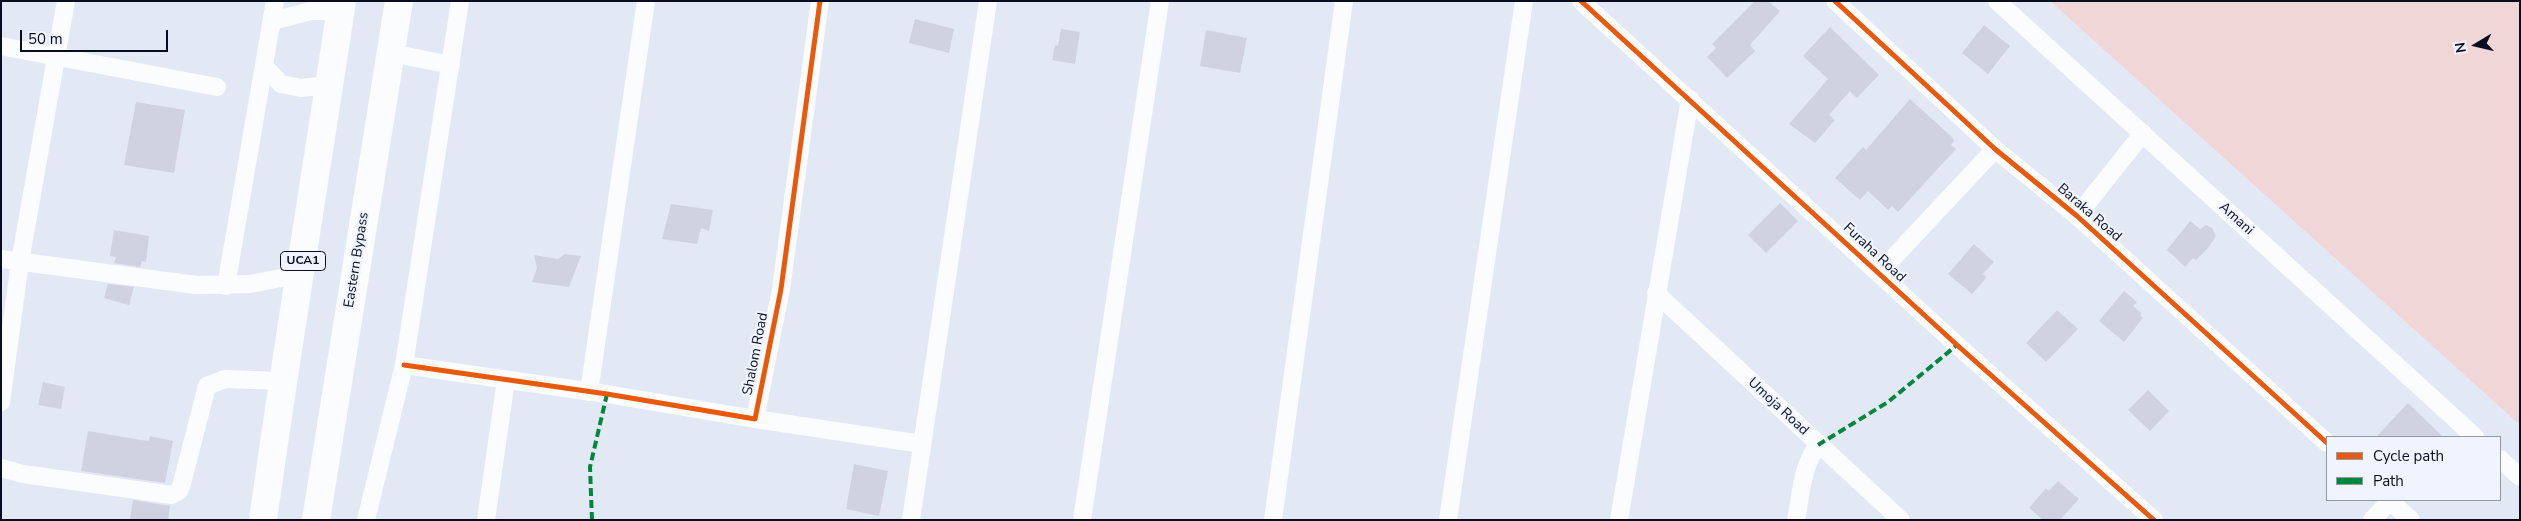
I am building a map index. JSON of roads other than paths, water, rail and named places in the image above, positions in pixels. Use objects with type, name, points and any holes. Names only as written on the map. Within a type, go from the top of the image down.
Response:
[{"type":"main road","name":"Eastern Bypass","points":[[316,520],[399,1]]},
{"type":"main road","name":"UCA1","points":[[263,520],[282,381],[301,274],[341,6]]},
{"type":"street","points":[[1,402],[20,262],[66,1]]},
{"type":"street","points":[[226,286],[275,1]]},
{"type":"street","points":[[366,520],[404,365],[460,1]]},
{"type":"street","points":[[589,392],[646,1]]},
{"type":"street","name":"Shalom Road","points":[[755,419],[781,289],[820,1]]},
{"type":"street","points":[[911,520],[988,1]]},
{"type":"street","points":[[1082,520],[1160,1]]},
{"type":"street","points":[[1273,520],[1344,1]]},
{"type":"street","points":[[1448,520],[1524,1]]},
{"type":"street","name":"Furaha Road","points":[[1581,1],[1690,98],[1879,273],[2154,520]]},
{"type":"street","name":"Baraka Road","points":[[1836,1],[1995,148],[2077,216],[2326,443]]},
{"type":"street","name":"Amani","points":[[1997,1],[2474,436]]},
{"type":"street","points":[[272,21],[341,6]]},
{"type":"street","points":[[1,46],[218,87]]},
{"type":"street","points":[[391,53],[450,66]]},
{"type":"street","points":[[264,66],[280,84],[301,88],[329,85]]},
{"type":"street","points":[[1619,520],[1690,98]]},
{"type":"street","points":[[2077,216],[2142,134]]},
{"type":"street","points":[[1879,273],[1995,148]]},
{"type":"street","points":[[1,259],[196,285],[226,286],[250,284],[301,274]]},
{"type":"street","name":"Umoja Road","points":[[1656,293],[1901,520]]},
{"type":"street","points":[[404,365],[922,444]]},
{"type":"street","points":[[1,468],[23,474],[172,495],[179,490],[182,483],[207,386],[225,380],[282,381]]},
{"type":"street","points":[[486,520],[506,380]]},
{"type":"street","points":[[1796,520],[1806,467],[1811,453],[1818,445]]},
{"type":"street","points":[[2501,460],[2520,477]]},
{"type":"street","points":[[2372,520],[2389,501]]},
{"type":"street","points":[[2391,501],[2411,520]]}]
